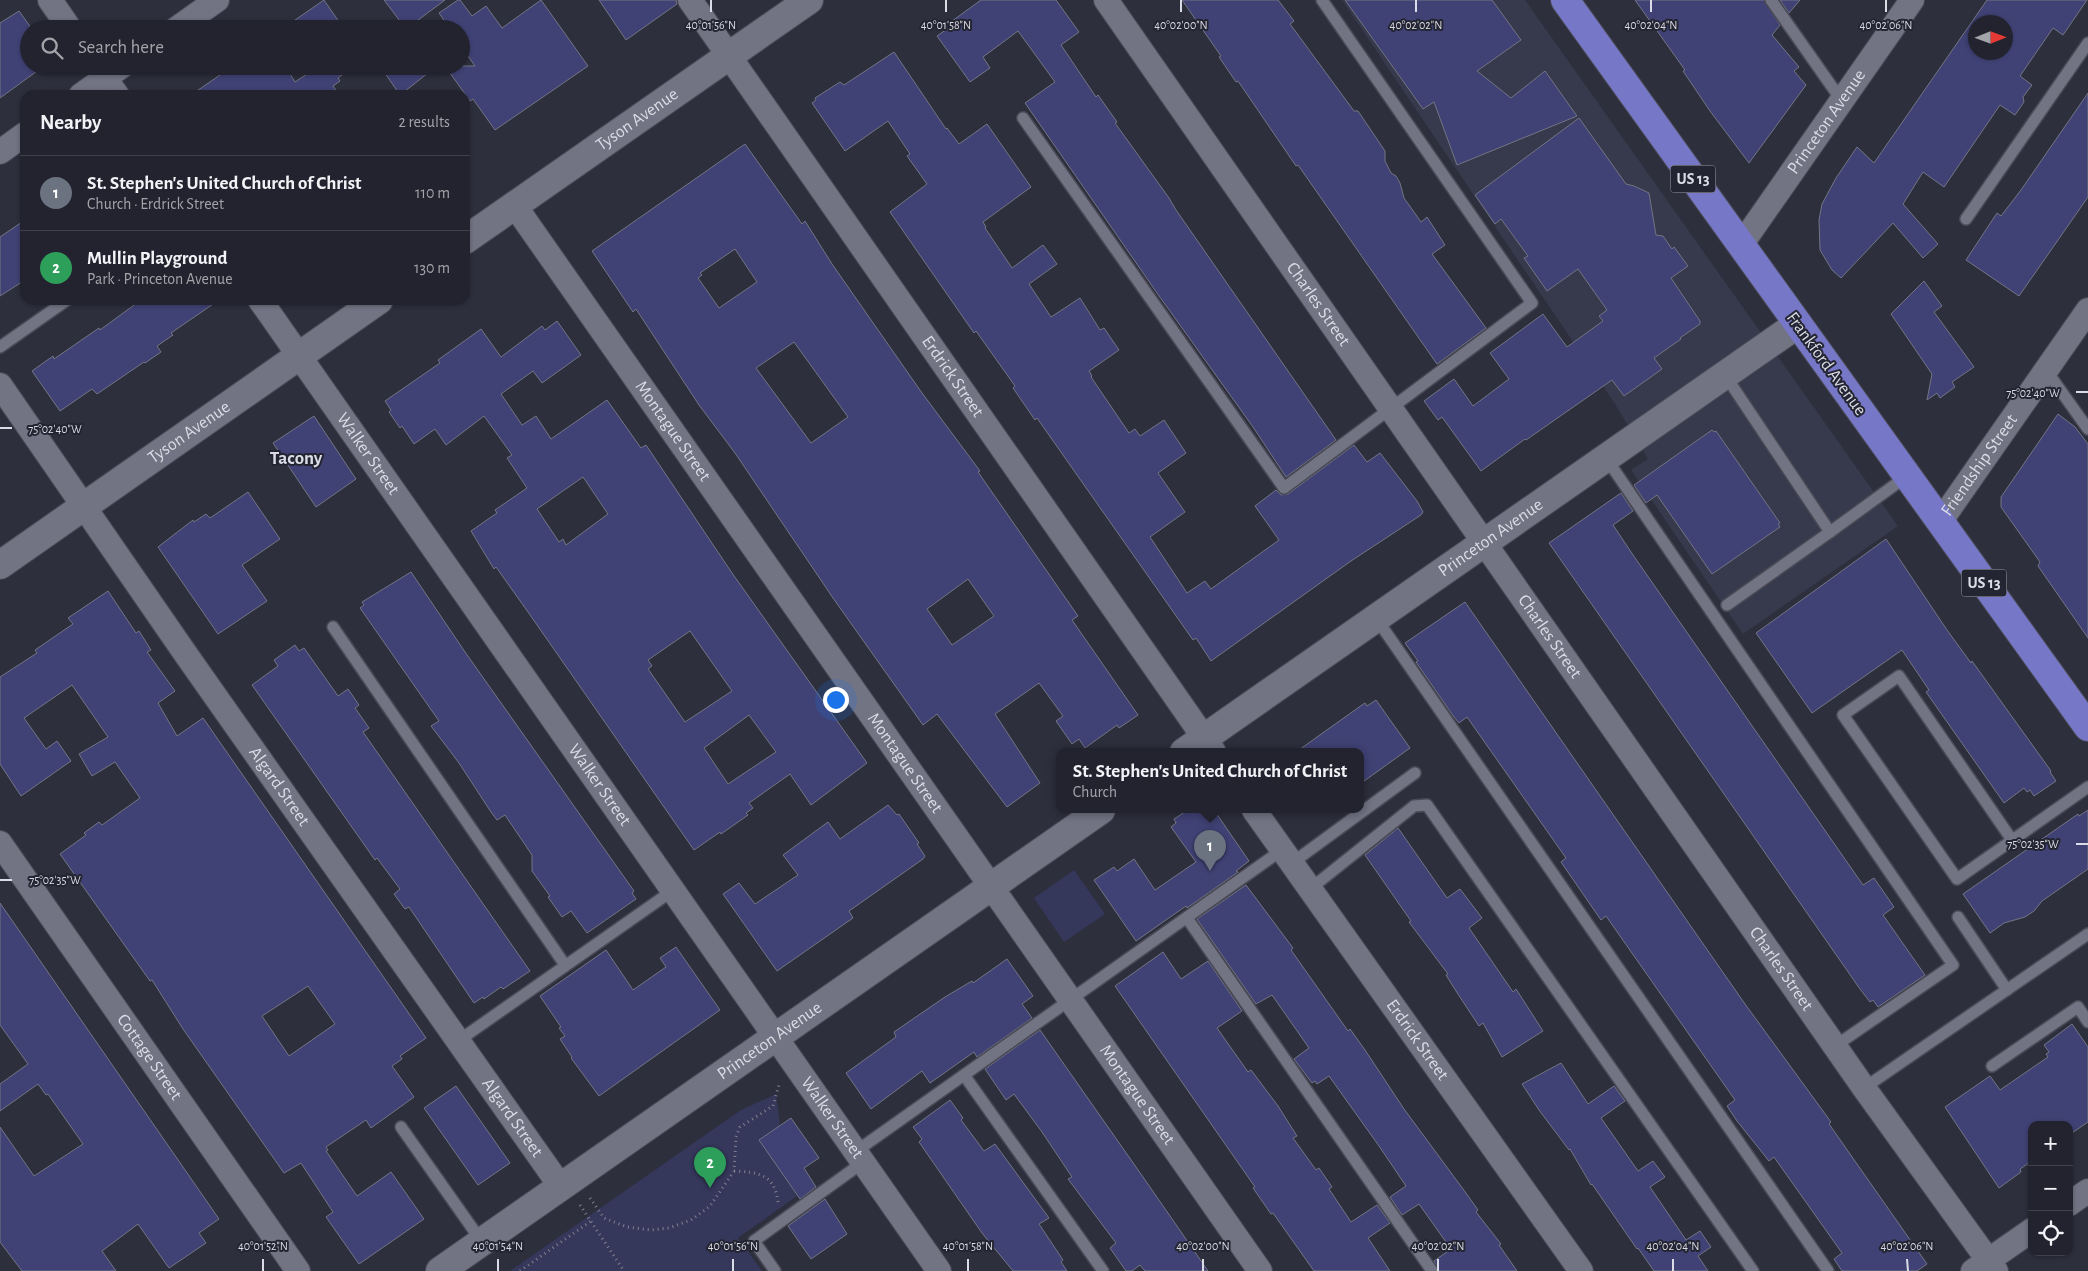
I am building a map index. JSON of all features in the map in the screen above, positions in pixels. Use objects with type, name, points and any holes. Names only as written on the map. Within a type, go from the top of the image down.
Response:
[{"type":"main road","name":"Frankford Avenue","points":[[1565,0],[2088,728]]},
{"type":"street","points":[[50,0],[64,20]]},
{"type":"street","points":[[189,20],[217,0]]},
{"type":"street","name":"Erdrick Street","points":[[690,0],[1201,748]]},
{"type":"street","name":"Tyson Avenue","points":[[470,237],[809,0]]},
{"type":"street","name":"Charles Street","points":[[1106,0],[1835,1046],[1986,1267]]},
{"type":"street","name":"Princeton Avenue","points":[[1741,245],[1912,0]]},
{"type":"street","points":[[89,90],[110,77]]},
{"type":"street","points":[[0,152],[20,138]]},
{"type":"street","name":"Montague Street","points":[[514,206],[1260,1271]]},
{"type":"street","name":"Walker Street","points":[[263,305],[939,1271]]},
{"type":"street","name":"Tyson Avenue","points":[[0,565],[372,305]]},
{"type":"street","name":"Friendship Street","points":[[1940,522],[2088,310]]},
{"type":"street","name":"Princeton Avenue","points":[[1201,748],[1376,618],[1798,324]]},
{"type":"street","name":"Algard Street","points":[[0,385],[458,1041],[568,1182]]},
{"type":"street","name":"Princeton Avenue","points":[[440,1271],[1096,813]]},
{"type":"street","name":"Erdrick Street","points":[[1256,813],[1581,1271]]},
{"type":"street","name":"Cottage Street","points":[[0,843],[298,1271]]},
{"type":"street","points":[[2073,1201],[2088,1191]]},
{"type":"street","points":[[1986,1267],[2028,1233]]},
{"type":"lane","points":[[1023,118],[1284,488],[1532,303],[1322,0]]},
{"type":"lane","points":[[1771,0],[1842,101]]},
{"type":"lane","points":[[1966,219],[2088,43]]},
{"type":"lane","points":[[0,347],[60,305]]},
{"type":"lane","points":[[2046,370],[2088,428]]},
{"type":"lane","points":[[1725,375],[1830,532]]},
{"type":"lane","points":[[1606,458],[1953,965],[1835,1046]]},
{"type":"lane","points":[[1727,605],[1907,476]]},
{"type":"lane","points":[[1376,618],[1828,1271]]},
{"type":"lane","points":[[333,627],[565,965]]},
{"type":"lane","points":[[2012,840],[1899,676],[1843,715],[1957,879],[2088,787]]},
{"type":"lane","points":[[1364,806],[1415,773]]},
{"type":"lane","points":[[1310,888],[1414,806],[1427,805],[1753,1271]]},
{"type":"lane","points":[[775,1271],[754,1241],[859,1157],[964,1075],[1187,918],[1353,813]]},
{"type":"lane","points":[[458,1041],[672,891]]},
{"type":"lane","points":[[1958,917],[2007,990]]},
{"type":"lane","points":[[1187,918],[1432,1271]]},
{"type":"lane","points":[[1864,1088],[2088,934]]},
{"type":"lane","points":[[1992,1066],[2078,1007],[2088,1022]]},
{"type":"lane","points":[[964,1075],[1103,1271]]},
{"type":"lane","points":[[401,1127],[482,1242]]},
{"type":"path","points":[[568,1182],[604,1218],[627,1227],[651,1230],[669,1228],[691,1220],[710,1206],[734,1171],[736,1137],[740,1127],[773,1106],[779,1082]]},
{"type":"path","points":[[734,1171],[755,1173],[769,1180],[777,1193],[778,1205]]},
{"type":"path","points":[[520,1271],[591,1221],[624,1271]]},
{"type":"shaded area","points":[[1342,0],[1525,0],[1898,526],[1743,634],[1631,470],[1648,459],[1615,404]]},
{"type":"shaded area","points":[[1074,870],[1105,914],[1064,942],[1034,898]]},
{"type":"shaded area","points":[[776,1094],[787,1180],[797,1196],[738,1238],[762,1271],[510,1271],[741,1110]]},
{"type":"building","points":[[324,0],[338,20],[295,20]]},
{"type":"building","points":[[384,0],[445,0],[418,20],[399,20]]},
{"type":"building","points":[[458,0],[460,0],[472,16],[486,6],[502,28],[541,0],[588,66],[495,130],[473,99],[470,101],[470,90],[462,90],[451,75],[470,75],[470,66],[475,66],[470,59],[470,20],[444,20],[439,13]]},
{"type":"building","points":[[599,0],[676,0],[677,4],[626,40]]},
{"type":"building","points":[[981,0],[1056,0],[1079,32],[1061,45],[1096,97],[1098,95],[1117,122],[1115,123],[1336,440],[1286,477],[1253,427],[1025,103],[1055,82],[1018,31],[983,57],[990,68],[970,82],[937,36],[950,27],[948,24]]},
{"type":"building","points":[[1182,0],[1278,0],[1294,21],[1290,24],[1354,111],[1358,111],[1385,151],[1385,161],[1391,173],[1396,176],[1400,183],[1404,198],[1421,222],[1427,217],[1445,245],[1432,254],[1486,328],[1437,364],[1298,165],[1296,166],[1238,81],[1236,82],[1219,57],[1221,56]]},
{"type":"building","points":[[1345,0],[1492,0],[1521,40],[1477,71],[1511,98],[1545,71],[1577,116],[1457,165],[1434,102],[1423,109]]},
{"type":"building","points":[[1635,0],[1764,0],[1780,25],[1772,35],[1799,67],[1794,71],[1806,85],[1749,163],[1710,111],[1683,71],[1685,70]]},
{"type":"building","points":[[1780,0],[1800,0],[1789,13]]},
{"type":"building","points":[[1987,0],[2087,0],[2063,35],[2053,28],[2020,76],[2032,85],[2023,97],[2024,102],[2015,115],[2000,105],[1944,187],[1923,172],[1903,204],[1938,244],[1923,258],[1893,223],[1841,278],[1832,270],[1820,250],[1819,220],[1822,204],[1836,178],[1857,147],[1874,163],[1968,27],[1968,60],[2013,60],[2013,15],[1977,15]]},
{"type":"building","points":[[19,11],[26,20],[20,20],[20,75],[32,75],[0,98],[0,23]]},
{"type":"building","points":[[894,52],[946,129],[959,144],[987,124],[1031,187],[983,222],[985,228],[1012,268],[1043,245],[1057,264],[1029,284],[1051,317],[1080,298],[1100,330],[1104,328],[1119,350],[1089,371],[1091,377],[1129,433],[1135,429],[1140,436],[1164,420],[1186,453],[1158,473],[1185,512],[1150,537],[1187,593],[1205,581],[1211,589],[1279,540],[1255,506],[1276,490],[1281,495],[1288,494],[1354,445],[1367,462],[1380,453],[1417,501],[1423,512],[1421,515],[1351,561],[1211,661],[1196,638],[1193,640],[1037,418],[1035,420],[1013,388],[1015,386],[976,331],[974,333],[890,212],[927,184],[907,156],[910,154],[888,121],[845,151],[812,103],[816,100],[815,98],[840,82],[844,85]]},
{"type":"building","points":[[220,75],[291,75],[295,82],[306,75],[342,75],[338,78],[340,81],[333,86],[336,90],[198,90]]},
{"type":"building","points":[[386,75],[426,75],[406,90],[397,90]]},
{"type":"building","points":[[2088,93],[2088,197],[2019,296],[1966,260],[1997,213],[2001,216],[2021,190]]},
{"type":"building","points":[[1579,118],[1626,184],[1649,193],[1656,235],[1663,236],[1688,266],[1671,278],[1700,321],[1700,324],[1654,358],[1662,369],[1624,396],[1612,380],[1481,471],[1442,417],[1438,420],[1424,401],[1454,379],[1473,406],[1509,379],[1490,353],[1543,314],[1567,347],[1603,321],[1599,316],[1607,310],[1578,269],[1547,291],[1524,258],[1528,256],[1501,219],[1495,224],[1475,195]]},
{"type":"building","points":[[745,144],[802,224],[805,221],[832,264],[922,393],[980,471],[978,472],[1078,616],[1072,620],[1138,715],[1119,728],[1117,725],[1085,748],[1079,739],[1072,744],[1056,721],[1063,716],[1039,683],[995,714],[1040,783],[1007,807],[937,714],[923,725],[833,598],[735,453],[699,405],[636,309],[633,312],[592,251]],"holes":[[[735,249],[757,282],[719,308],[698,278],[702,275],[700,273]],[[794,342],[848,417],[811,443],[756,368]],[[968,579],[994,616],[952,645],[927,609]]]},
{"type":"building","points":[[20,223],[20,283],[0,296],[0,237]]},
{"type":"building","points":[[1924,281],[1942,306],[1934,312],[1974,367],[1952,382],[1955,387],[1940,398],[1937,393],[1927,400],[1932,374],[1891,314]]},
{"type":"building","points":[[134,305],[212,305],[171,333],[173,335],[157,346],[161,352],[97,394],[92,389],[60,411],[32,371],[53,356],[54,359],[99,328],[100,330]]},
{"type":"building","points":[[557,321],[581,355],[542,383],[533,371],[501,394],[522,425],[536,416],[551,439],[607,400],[641,448],[646,445],[732,573],[867,763],[811,805],[790,774],[749,803],[753,808],[746,813],[748,815],[694,850],[496,567],[494,569],[471,531],[497,513],[495,510],[527,488],[507,458],[512,455],[484,416],[446,445],[435,429],[414,444],[402,426],[400,428],[389,412],[391,410],[385,401],[440,363],[438,360],[481,329],[501,357],[542,326],[545,330]],"holes":[[[583,477],[608,514],[566,545],[563,539],[559,542],[537,509]],[[690,631],[732,691],[685,722],[648,669],[652,666],[648,660]],[[749,715],[776,752],[728,784],[704,748]]]},
{"type":"building","points":[[2058,414],[2075,427],[2088,444],[2088,638],[2038,566],[2040,562],[2001,507],[2001,497]]},
{"type":"building","points":[[314,416],[356,479],[316,507],[273,443]]},
{"type":"building","points":[[1712,430],[1716,431],[1780,523],[1778,524],[1780,527],[1712,574],[1657,495],[1646,503],[1634,485]]},
{"type":"building","points":[[248,492],[280,539],[242,565],[267,601],[218,634],[158,547],[193,520],[194,522],[206,514],[210,518]]},
{"type":"building","points":[[1621,493],[1633,511],[1613,525],[1863,885],[1874,878],[1894,907],[1883,915],[1925,975],[1878,1007],[1873,1000],[1870,1002],[1860,989],[1549,543]]},
{"type":"building","points":[[1886,539],[1947,630],[1971,663],[1972,661],[2051,771],[2056,781],[2034,796],[2030,790],[2027,792],[2024,788],[2004,803],[1926,692],[1929,690],[1902,650],[1812,713],[1756,633]]},
{"type":"building","points":[[411,572],[465,652],[634,891],[632,893],[636,899],[587,933],[571,911],[562,917],[548,897],[550,896],[532,871],[532,855],[505,815],[497,820],[459,763],[431,726],[439,721],[360,608],[364,605],[362,602]]},
{"type":"building","points":[[108,591],[136,633],[139,631],[151,650],[147,652],[175,691],[158,703],[177,736],[203,718],[426,1038],[400,1056],[402,1059],[392,1066],[414,1097],[371,1128],[366,1120],[326,1147],[328,1150],[326,1151],[357,1196],[391,1172],[424,1219],[359,1264],[326,1217],[333,1212],[301,1163],[284,1173],[183,1029],[152,980],[150,981],[60,854],[86,835],[84,833],[99,822],[102,825],[140,798],[115,762],[92,776],[79,754],[108,737],[72,685],[24,718],[46,749],[57,741],[71,761],[21,796],[0,764],[0,677],[37,653],[35,650],[73,624],[68,618]],"holes":[[[308,986],[335,1024],[289,1056],[262,1016]]]},
{"type":"building","points":[[1465,602],[1745,1004],[1831,1122],[1829,1124],[1927,1264],[1917,1271],[1842,1271],[1834,1259],[1842,1253],[1774,1157],[1769,1161],[1737,1121],[1727,1106],[1735,1100],[1606,916],[1601,920],[1561,862],[1566,858],[1467,717],[1459,723],[1416,662],[1418,661],[1405,643]]},
{"type":"building","points":[[295,645],[299,651],[304,648],[338,696],[348,689],[359,705],[355,708],[369,728],[363,732],[530,971],[503,989],[501,987],[484,999],[483,997],[474,1003],[409,907],[405,909],[394,894],[400,889],[377,858],[375,860],[252,685],[278,666],[274,660]]},
{"type":"building","points":[[1376,700],[1410,748],[1364,781],[1364,748],[1302,748],[1365,703],[1367,706]]},
{"type":"building","points":[[888,805],[897,815],[899,814],[919,843],[917,844],[925,856],[923,859],[849,911],[853,918],[777,971],[723,894],[739,883],[755,904],[798,875],[783,855],[828,822],[840,839]]},
{"type":"building","points":[[2088,810],[2088,869],[2042,901],[2034,911],[2025,917],[2004,923],[1990,933],[1963,894],[2078,814],[2079,816]]},
{"type":"building","points":[[1183,813],[1216,813],[1249,861],[1236,871],[1238,872],[1136,941],[1094,880],[1114,867],[1117,871],[1134,859],[1155,890],[1196,862],[1171,827],[1176,823],[1174,819]]},
{"type":"building","points":[[1398,828],[1447,898],[1460,889],[1482,918],[1469,928],[1513,992],[1516,989],[1543,1031],[1502,1057],[1483,1023],[1479,1026],[1446,975],[1448,974],[1409,922],[1411,921],[1365,855]]},
{"type":"building","points":[[1246,885],[1293,948],[1291,950],[1348,1031],[1350,1029],[1404,1109],[1478,1210],[1476,1212],[1501,1244],[1499,1245],[1517,1271],[1439,1271],[1434,1261],[1451,1249],[1419,1204],[1402,1215],[1390,1197],[1406,1186],[1379,1146],[1329,1076],[1317,1084],[1315,1081],[1312,1083],[1294,1059],[1309,1048],[1272,995],[1256,1004],[1197,919]]},
{"type":"building","points":[[0,903],[219,1219],[199,1233],[206,1243],[169,1268],[138,1224],[102,1251],[116,1271],[22,1271],[0,1242],[0,1127],[34,1176],[83,1144],[48,1094],[46,1095],[38,1084],[0,1111],[0,1084],[28,1064],[0,1025]]},
{"type":"building","points":[[676,947],[720,1010],[599,1096],[571,1058],[560,1039],[565,1036],[559,1028],[561,1027],[540,996],[606,950],[633,990],[666,967],[660,958]]},
{"type":"building","points":[[1163,952],[1181,979],[1208,961],[1242,1011],[1217,1028],[1248,1072],[1251,1070],[1278,1106],[1297,1136],[1293,1138],[1316,1170],[1319,1168],[1332,1187],[1329,1189],[1351,1222],[1377,1205],[1390,1223],[1368,1238],[1390,1271],[1314,1271],[1273,1213],[1271,1214],[1253,1188],[1255,1187],[1115,986]]},
{"type":"building","points":[[1007,959],[1033,996],[1022,1004],[1032,1018],[977,1057],[974,1052],[930,1083],[922,1071],[871,1109],[846,1073],[896,1037],[894,1032],[945,997],[972,981],[973,983]]},
{"type":"building","points":[[2072,1024],[2088,1047],[2088,1122],[2073,1132],[2073,1121],[2028,1121],[2028,1164],[2020,1169],[2021,1172],[1999,1188],[1945,1107],[1990,1076],[2000,1090],[2048,1057],[2046,1054],[2049,1052],[2044,1045]]},
{"type":"building","points":[[1040,1030],[1208,1271],[1145,1271],[1140,1265],[1132,1271],[1126,1271],[1110,1248],[1116,1243],[1068,1179],[1072,1177],[1042,1132],[1014,1094],[1006,1100],[985,1069]]},
{"type":"building","points":[[1561,1063],[1588,1104],[1614,1086],[1625,1101],[1601,1118],[1638,1171],[1653,1161],[1665,1177],[1650,1187],[1686,1240],[1700,1231],[1711,1247],[1698,1256],[1708,1271],[1654,1271],[1591,1185],[1570,1149],[1539,1110],[1522,1084]]},
{"type":"building","points":[[456,1086],[510,1163],[478,1185],[424,1108]]},
{"type":"building","points":[[950,1100],[963,1118],[961,1120],[984,1151],[995,1144],[1049,1218],[1039,1224],[1063,1260],[1061,1262],[1067,1271],[1013,1271],[982,1233],[919,1142],[922,1139],[913,1127]]},
{"type":"building","points":[[791,1118],[819,1158],[804,1168],[816,1187],[800,1199],[759,1140]]},
{"type":"building","points":[[825,1199],[847,1234],[811,1259],[788,1226]]},
{"type":"place","name":"St. Stephen's United Church of Christ","points":[[1210,871]]},
{"type":"place","name":"Mullin Playground","points":[[710,1188]]},
{"type":"district","name":"Tacony","points":[[296,458]]}]
